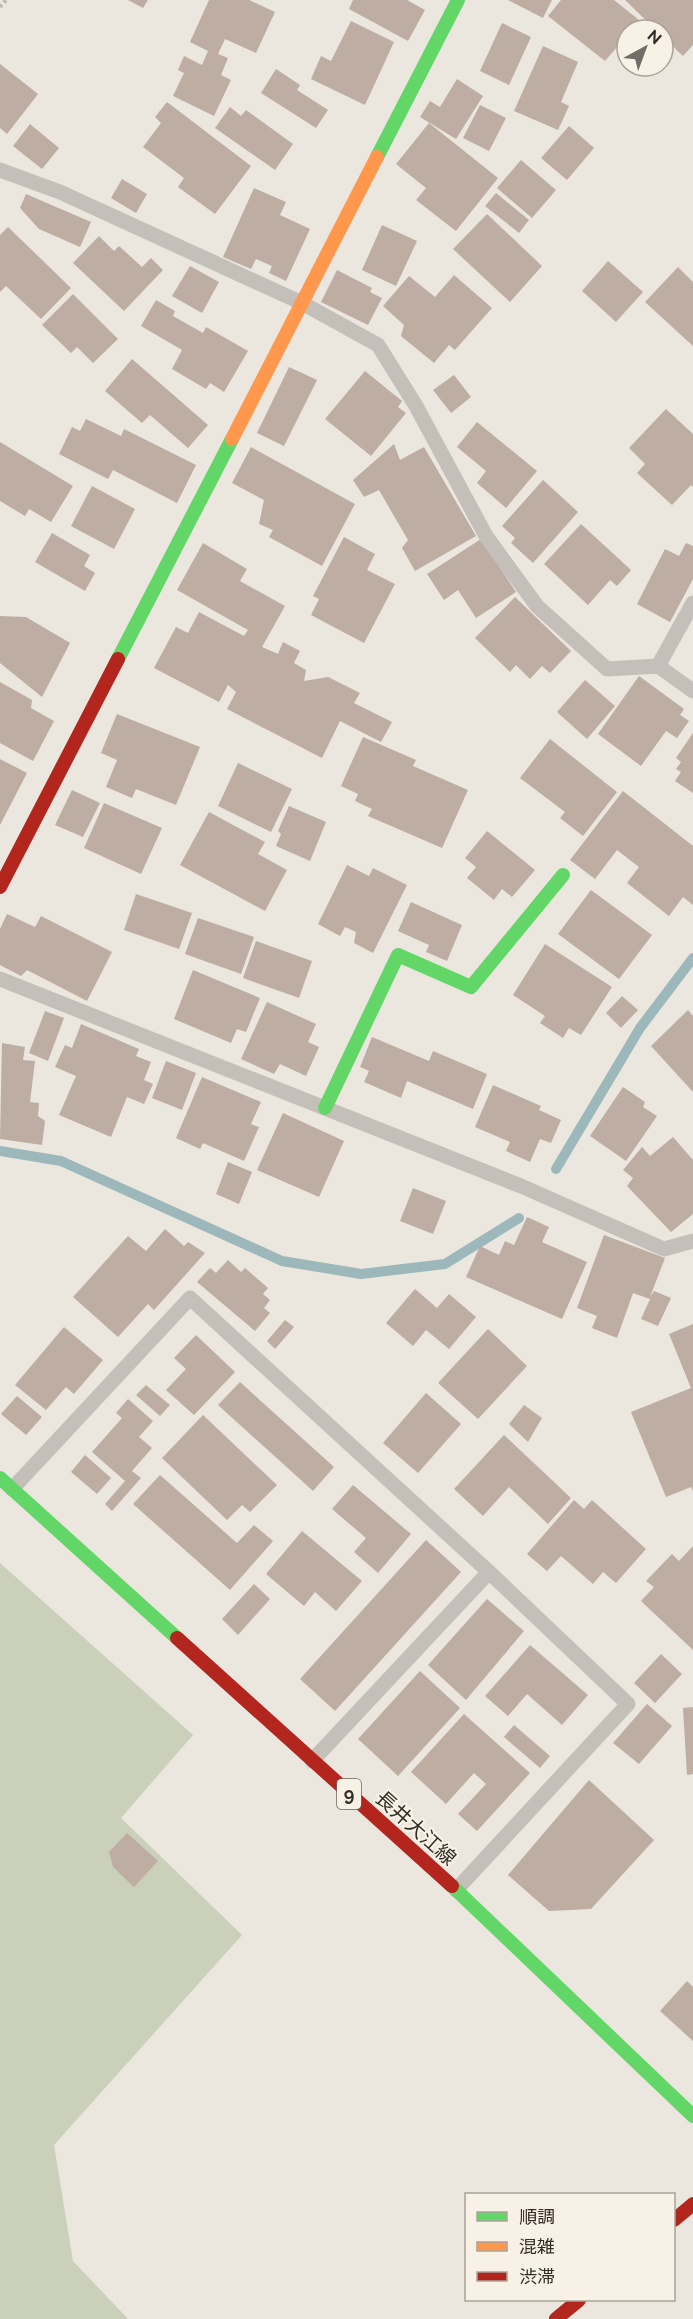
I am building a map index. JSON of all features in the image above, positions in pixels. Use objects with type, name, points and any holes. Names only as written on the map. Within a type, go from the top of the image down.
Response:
[{"type":"main road","points":[[0,887],[458,0]]},
{"type":"main road","points":[[325,1108],[398,956],[471,987],[563,875]]},
{"type":"main road","name":"長井大江線","points":[[6,1484],[456,1890],[693,2116]]},
{"type":"main road","points":[[675,2219],[693,2204]]},
{"type":"main road","points":[[556,2319],[578,2301]]},
{"type":"lane","points":[[0,170],[60,192],[302,303],[378,345],[416,406],[486,536],[537,606],[607,669],[658,666],[693,691]]},
{"type":"lane","points":[[658,666],[693,603]]},
{"type":"lane","points":[[0,979],[521,1186],[664,1249],[693,1242]]},
{"type":"lane","points":[[6,1484],[190,1298],[489,1572],[628,1704],[456,1890]]},
{"type":"lane","points":[[312,1761],[489,1572]]},
{"type":"path","points":[[0,7],[6,0]]},
{"type":"green space","points":[[0,1563],[193,1735],[121,1818],[242,1935],[54,2145],[73,2261],[128,2319],[0,2319]]},
{"type":"building","points":[[128,0],[148,0],[143,8]]},
{"type":"building","points":[[209,0],[249,0],[275,12],[256,53],[225,39],[218,54],[228,58],[221,75],[231,80],[214,116],[173,96],[184,73],[178,70],[184,56],[202,65],[208,51],[190,42]]},
{"type":"building","points":[[353,0],[407,0],[425,10],[408,41],[349,9]]},
{"type":"building","points":[[508,0],[552,0],[543,18]]},
{"type":"building","points":[[561,0],[614,0],[636,18],[615,18],[615,49],[605,61],[548,16]]},
{"type":"building","points":[[625,0],[693,0],[693,45],[683,56],[675,48],[675,18],[644,18]]},
{"type":"building","points":[[351,21],[394,42],[365,105],[311,79],[321,56],[331,61]]},
{"type":"building","points":[[502,23],[531,37],[509,85],[480,71]]},
{"type":"building","points":[[543,46],[578,62],[561,102],[569,106],[558,130],[514,111]]},
{"type":"building","points":[[0,64],[38,94],[7,134],[0,128]]},
{"type":"building","points":[[276,69],[300,85],[297,90],[328,110],[316,128],[261,93]]},
{"type":"building","points":[[457,79],[483,96],[456,139],[420,117],[430,101],[440,107]]},
{"type":"building","points":[[167,102],[251,166],[215,214],[178,187],[184,178],[143,147],[161,123],[155,117]]},
{"type":"building","points":[[480,105],[506,118],[489,151],[463,138]]},
{"type":"building","points":[[230,107],[241,116],[246,110],[293,144],[275,170],[215,128]]},
{"type":"building","points":[[429,123],[498,178],[456,231],[416,200],[426,188],[396,164]]},
{"type":"building","points":[[30,124],[59,148],[42,169],[13,146]]},
{"type":"building","points":[[569,126],[594,148],[567,180],[541,158]]},
{"type":"building","points":[[521,160],[556,190],[532,218],[497,188]]},
{"type":"building","points":[[122,179],[147,194],[136,213],[111,198]]},
{"type":"building","points":[[254,188],[286,202],[280,215],[310,229],[286,281],[269,273],[272,266],[256,259],[251,269],[223,257]]},
{"type":"building","points":[[496,193],[529,220],[519,233],[485,206]]},
{"type":"building","points":[[26,194],[91,222],[80,247],[39,229],[20,208]]},
{"type":"building","points":[[487,214],[542,266],[510,302],[453,249]]},
{"type":"building","points":[[382,225],[417,241],[396,286],[362,270]]},
{"type":"building","points":[[8,227],[71,288],[41,319],[6,286],[0,292],[0,235]]},
{"type":"building","points":[[99,236],[114,251],[119,246],[142,267],[151,258],[163,270],[124,311],[73,263]]},
{"type":"building","points":[[608,261],[643,292],[616,322],[582,291]]},
{"type":"building","points":[[190,266],[219,282],[202,313],[172,296]]},
{"type":"building","points":[[678,267],[693,282],[693,346],[645,302]]},
{"type":"building","points":[[337,270],[372,288],[370,292],[382,298],[368,325],[321,302]]},
{"type":"building","points":[[454,275],[492,308],[455,350],[449,345],[434,363],[401,336],[404,325],[383,306],[409,276],[435,297]]},
{"type":"building","points":[[73,294],[118,339],[93,363],[77,347],[71,353],[42,325]]},
{"type":"building","points":[[156,300],[175,311],[173,316],[203,333],[206,327],[248,351],[224,392],[210,383],[206,389],[172,369],[182,350],[141,326]]},
{"type":"building","points":[[132,359],[208,425],[188,448],[150,415],[142,423],[105,391]]},
{"type":"building","points":[[289,367],[317,380],[284,446],[257,433]]},
{"type":"building","points":[[365,371],[402,401],[398,407],[406,413],[371,456],[325,419]]},
{"type":"building","points":[[454,375],[471,397],[451,413],[433,390]]},
{"type":"building","points":[[666,409],[693,434],[693,487],[691,485],[672,505],[637,473],[645,464],[629,448]]},
{"type":"building","points":[[86,419],[121,436],[124,429],[196,465],[177,503],[113,470],[108,479],[59,454],[72,427],[80,431]]},
{"type":"building","points":[[477,422],[537,471],[506,508],[477,483],[486,471],[457,447]]},
{"type":"building","points":[[0,442],[73,486],[51,522],[29,509],[25,516],[0,501]]},
{"type":"building","points":[[394,444],[400,460],[424,447],[476,536],[415,571],[402,548],[408,540],[379,490],[364,497],[353,480]]},
{"type":"building","points":[[251,447],[355,504],[322,566],[269,537],[273,530],[259,524],[264,500],[232,483]]},
{"type":"building","points":[[543,480],[578,512],[533,563],[511,543],[515,538],[502,526]]},
{"type":"building","points":[[92,486],[135,509],[114,549],[71,526]]},
{"type":"building","points":[[581,524],[631,570],[617,586],[610,580],[588,605],[544,564]]},
{"type":"building","points":[[52,533],[90,555],[84,566],[95,573],[85,591],[35,562]]},
{"type":"building","points":[[344,537],[375,554],[367,570],[395,584],[364,643],[311,615],[319,599],[313,596]]},
{"type":"building","points":[[481,539],[516,592],[476,618],[458,590],[444,600],[427,574]]},
{"type":"building","points":[[203,543],[247,569],[240,581],[285,606],[262,647],[278,654],[283,642],[300,651],[294,663],[306,670],[304,681],[328,677],[360,693],[354,703],[392,722],[381,742],[340,721],[322,758],[227,709],[236,692],[228,685],[219,702],[154,668],[176,627],[188,633],[199,612],[244,636],[248,630],[177,590]]},
{"type":"building","points":[[686,543],[693,546],[693,579],[670,622],[637,604],[665,549],[679,556]]},
{"type":"building","points":[[515,597],[571,651],[550,673],[542,666],[530,679],[516,665],[510,672],[475,638]]},
{"type":"building","points":[[0,616],[26,617],[70,643],[42,697],[0,663]]},
{"type":"building","points":[[639,676],[684,709],[680,715],[689,721],[677,738],[666,731],[641,766],[598,734]]},
{"type":"building","points":[[585,680],[615,706],[587,739],[557,712]]},
{"type":"building","points":[[0,682],[32,700],[31,708],[54,721],[33,761],[0,743]]},
{"type":"building","points":[[117,714],[200,747],[176,805],[136,789],[132,798],[106,787],[117,760],[101,753]]},
{"type":"building","points":[[693,733],[693,793],[675,781],[681,772],[676,769],[681,762],[676,758]]},
{"type":"building","points":[[363,737],[416,760],[413,766],[468,790],[442,848],[368,816],[372,809],[355,801],[358,794],[341,786]]},
{"type":"building","points":[[550,739],[617,792],[583,836],[560,818],[565,812],[520,778]]},
{"type":"building","points":[[0,759],[27,773],[0,825]]},
{"type":"building","points":[[238,763],[292,789],[271,832],[218,806]]},
{"type":"building","points":[[72,790],[100,803],[83,837],[55,825]]},
{"type":"building","points":[[623,791],[693,846],[693,905],[683,897],[669,916],[627,883],[639,867],[617,850],[595,879],[570,860]]},
{"type":"building","points":[[104,803],[162,828],[141,874],[84,848]]},
{"type":"building","points":[[289,806],[326,822],[310,861],[276,846],[281,834],[278,831]]},
{"type":"building","points":[[209,812],[265,842],[258,854],[287,870],[265,911],[180,865]]},
{"type":"building","points":[[487,831],[535,870],[512,897],[502,889],[494,900],[467,878],[476,867],[465,858]]},
{"type":"building","points":[[347,865],[369,876],[373,868],[407,885],[373,953],[354,943],[356,932],[345,927],[340,936],[318,924]]},
{"type":"building","points":[[591,890],[652,935],[619,979],[558,934]]},
{"type":"building","points":[[136,894],[192,913],[179,949],[124,930]]},
{"type":"building","points":[[411,902],[462,925],[447,961],[426,952],[429,945],[398,931]]},
{"type":"building","points":[[7,914],[35,927],[41,916],[112,952],[87,1001],[27,970],[21,976],[0,965],[0,929]]},
{"type":"building","points":[[198,918],[254,937],[241,974],[185,954]]},
{"type":"building","points":[[256,941],[312,961],[299,998],[243,978]]},
{"type":"building","points":[[545,944],[612,987],[581,1035],[569,1028],[563,1038],[540,1023],[545,1016],[513,995]]},
{"type":"building","points":[[193,970],[260,998],[246,1032],[237,1029],[231,1043],[174,1019]]},
{"type":"building","points":[[622,996],[638,1010],[621,1028],[606,1013]]},
{"type":"building","points":[[267,1002],[316,1024],[308,1042],[319,1047],[306,1076],[280,1064],[274,1074],[241,1059]]},
{"type":"building","points":[[688,1010],[693,1016],[693,1092],[651,1046]]},
{"type":"building","points":[[45,1011],[64,1018],[48,1061],[29,1053]]},
{"type":"building","points":[[81,1024],[139,1049],[136,1056],[151,1062],[144,1080],[153,1084],[144,1104],[127,1097],[111,1137],[59,1115],[76,1076],[55,1067],[65,1045],[72,1048]]},
{"type":"building","points":[[372,1037],[429,1061],[433,1051],[487,1074],[473,1109],[407,1081],[401,1098],[364,1082],[369,1071],[360,1067]]},
{"type":"building","points":[[2,1043],[25,1047],[23,1060],[35,1061],[30,1102],[39,1103],[38,1116],[45,1121],[42,1145],[0,1139]]},
{"type":"building","points":[[166,1061],[196,1073],[182,1110],[152,1098]]},
{"type":"building","points":[[202,1077],[261,1102],[251,1124],[259,1127],[244,1161],[203,1143],[200,1149],[176,1138]]},
{"type":"building","points":[[493,1085],[541,1106],[539,1110],[561,1120],[551,1143],[540,1139],[530,1162],[506,1151],[510,1142],[475,1127]]},
{"type":"building","points":[[623,1087],[645,1102],[643,1107],[657,1116],[626,1161],[590,1136]]},
{"type":"building","points":[[283,1113],[344,1141],[319,1197],[257,1170]]},
{"type":"building","points":[[673,1137],[693,1160],[693,1214],[671,1232],[627,1186],[633,1178],[623,1170],[642,1147],[650,1156]]},
{"type":"building","points":[[228,1162],[252,1172],[239,1204],[216,1194]]},
{"type":"building","points":[[413,1188],[446,1201],[433,1234],[400,1221]]},
{"type":"building","points":[[527,1217],[549,1227],[542,1242],[587,1262],[562,1319],[466,1277],[480,1246],[499,1255],[505,1241],[514,1245]]},
{"type":"building","points":[[165,1229],[184,1246],[188,1242],[205,1253],[154,1310],[148,1304],[118,1337],[73,1297],[128,1236],[146,1251]]},
{"type":"building","points":[[604,1235],[665,1258],[650,1297],[654,1291],[671,1298],[658,1326],[641,1319],[650,1299],[633,1293],[617,1338],[592,1328],[597,1316],[577,1308]]},
{"type":"building","points":[[228,1260],[241,1272],[245,1268],[268,1288],[263,1294],[270,1300],[264,1308],[270,1313],[255,1331],[197,1282],[210,1268],[216,1273]]},
{"type":"building","points":[[415,1289],[437,1308],[449,1294],[476,1317],[449,1349],[426,1330],[413,1346],[386,1323]]},
{"type":"building","points":[[285,1320],[294,1327],[275,1349],[267,1341]]},
{"type":"building","points":[[693,1324],[693,1491],[691,1487],[666,1497],[631,1412],[691,1388],[669,1334]]},
{"type":"building","points":[[64,1327],[103,1360],[74,1394],[66,1387],[46,1410],[15,1385]]},
{"type":"building","points":[[488,1329],[527,1366],[478,1419],[438,1383]]},
{"type":"building","points":[[196,1335],[235,1372],[194,1415],[166,1390],[186,1369],[174,1358]]},
{"type":"building","points":[[240,1382],[334,1467],[313,1491],[218,1405]]},
{"type":"building","points":[[146,1385],[170,1405],[160,1416],[136,1395]]},
{"type":"building","points":[[426,1393],[461,1424],[418,1473],[383,1443]]},
{"type":"building","points":[[17,1396],[42,1417],[26,1435],[1,1414]]},
{"type":"building","points":[[128,1399],[153,1421],[139,1437],[152,1448],[132,1471],[141,1478],[112,1511],[105,1504],[125,1481],[92,1452],[122,1418],[116,1413]]},
{"type":"building","points":[[524,1405],[542,1418],[528,1442],[509,1424]]},
{"type":"building","points":[[203,1415],[277,1485],[250,1512],[242,1505],[227,1520],[162,1458]]},
{"type":"building","points":[[504,1435],[571,1498],[548,1524],[509,1487],[483,1516],[454,1489]]},
{"type":"building","points":[[85,1455],[111,1478],[97,1494],[71,1472]]},
{"type":"building","points":[[160,1475],[237,1543],[254,1525],[273,1541],[230,1590],[133,1504]]},
{"type":"building","points":[[353,1485],[411,1534],[378,1573],[354,1552],[366,1538],[332,1509]]},
{"type":"building","points":[[574,1500],[584,1509],[592,1500],[646,1549],[616,1583],[603,1572],[593,1584],[561,1556],[547,1571],[527,1554]]},
{"type":"building","points":[[302,1531],[362,1581],[336,1611],[315,1592],[304,1606],[266,1574]]},
{"type":"building","points":[[426,1540],[461,1572],[335,1711],[300,1679]]},
{"type":"building","points":[[693,1546],[693,1650],[641,1601],[654,1587],[646,1581],[672,1554],[679,1561]]},
{"type":"building","points":[[254,1584],[270,1599],[238,1635],[222,1619]]},
{"type":"building","points":[[487,1599],[524,1631],[466,1700],[428,1665]]},
{"type":"building","points":[[530,1645],[588,1695],[562,1725],[527,1694],[508,1716],[485,1696]]},
{"type":"building","points":[[661,1654],[682,1674],[655,1703],[634,1683]]},
{"type":"building","points":[[420,1671],[460,1708],[398,1776],[358,1739]]},
{"type":"building","points":[[647,1704],[672,1726],[639,1764],[613,1743]]},
{"type":"building","points":[[693,1707],[693,1774],[687,1775],[683,1708]]},
{"type":"building","points":[[464,1714],[530,1773],[477,1831],[458,1814],[486,1784],[474,1773],[446,1804],[411,1772]]},
{"type":"building","points":[[514,1725],[550,1756],[540,1768],[504,1737]]},
{"type":"building","points":[[589,1780],[654,1840],[591,1909],[549,1911],[508,1875]]},
{"type":"building","points":[[127,1833],[158,1861],[134,1887],[113,1867],[109,1852]]},
{"type":"building","points":[[687,1981],[693,1987],[693,2041],[660,2011]]},
{"type":"waterway","points":[[556,1169],[640,1028],[693,958]]},
{"type":"waterway","points":[[0,1151],[61,1161],[282,1261],[361,1274],[445,1264],[519,1218]]},
{"type":"traffic: fast","points":[[377,157],[458,0]]},
{"type":"traffic: fast","points":[[118,659],[232,439]]},
{"type":"traffic: fast","points":[[325,1108],[398,955],[471,987],[563,875]]},
{"type":"traffic: fast","points":[[0,1478],[177,1638]]},
{"type":"traffic: fast","points":[[452,1886],[693,2116]]},
{"type":"traffic: slow","points":[[232,439],[377,157]]},
{"type":"traffic: jam","points":[[0,887],[118,659]]},
{"type":"traffic: jam","points":[[177,1638],[452,1886]]},
{"type":"traffic: jam","points":[[675,2219],[693,2204]]},
{"type":"traffic: jam","points":[[556,2319],[578,2301]]}]
